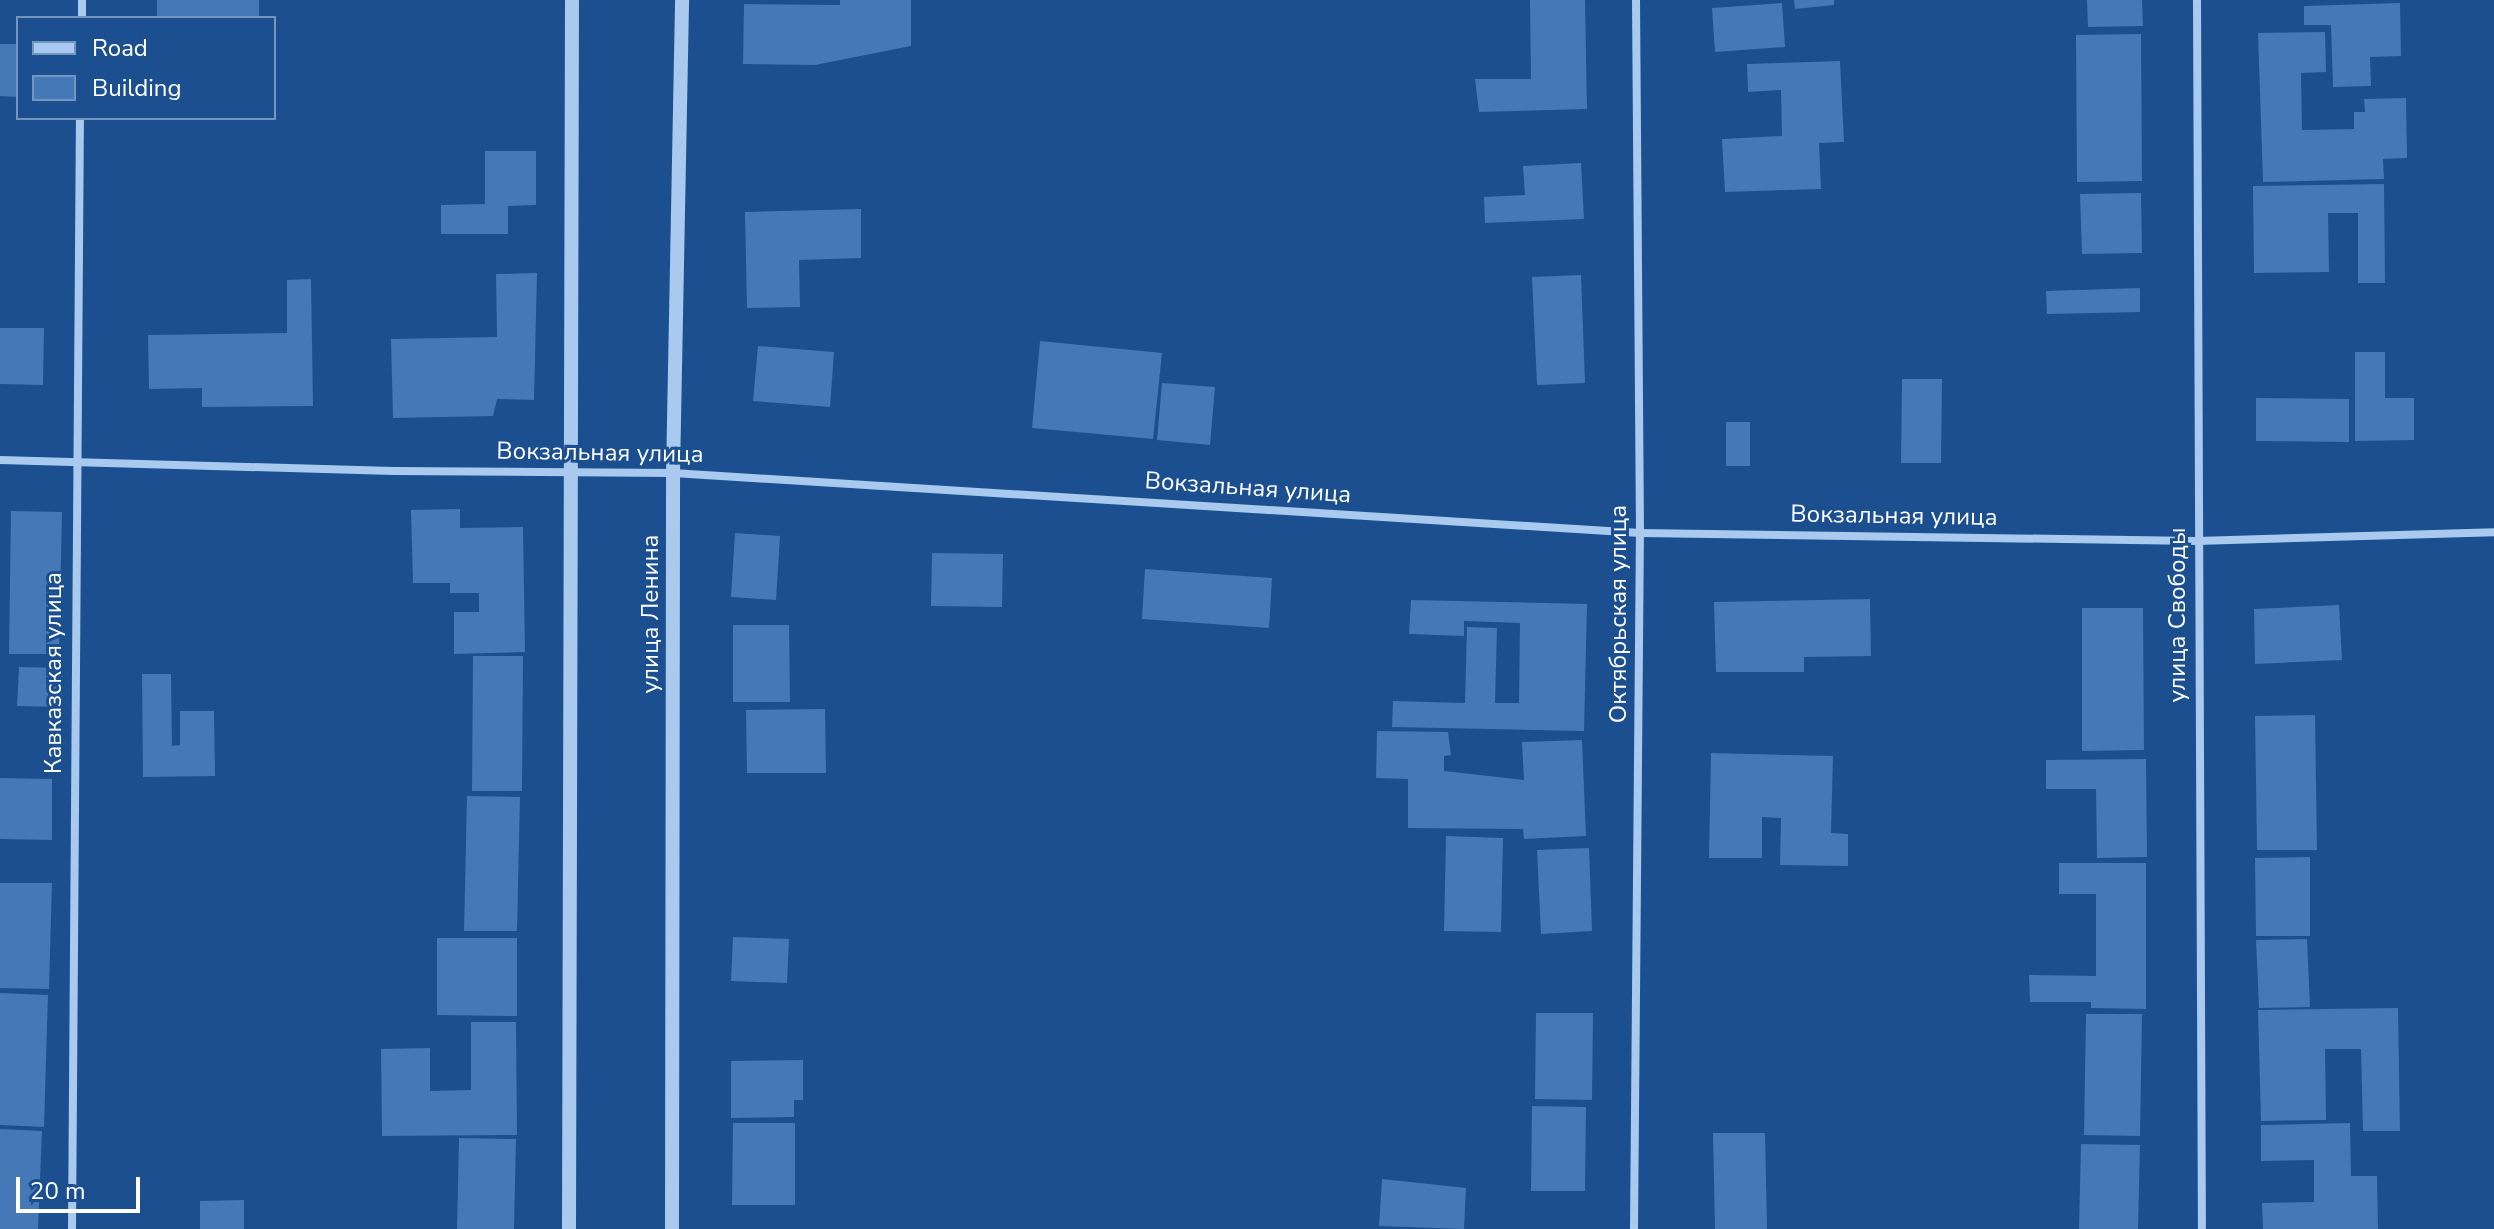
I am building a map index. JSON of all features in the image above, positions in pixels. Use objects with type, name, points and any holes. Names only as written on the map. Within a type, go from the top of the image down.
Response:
[{"type":"street","points":[[569,1229],[568,472],[572,0]]},
{"type":"street","name":"улица Ленина","points":[[672,1229],[673,473],[682,0]]},
{"type":"street","name":"Октябрьская улица","points":[[1634,1229],[1640,533],[1636,0]]},
{"type":"street","name":"улица Свободы","points":[[2197,0],[2202,1229]]},
{"type":"street","name":"Кавказская улица","points":[[72,1229],[75,462],[80,120]]},
{"type":"street","name":"Вокзальная улица","points":[[0,460],[673,473],[1640,533],[2197,541],[2494,532]]},
{"type":"building","points":[[157,0],[259,0],[259,16],[157,16]]},
{"type":"building","points":[[840,0],[911,0],[911,46],[815,65],[743,64],[744,4],[840,5]]},
{"type":"building","points":[[1530,0],[1585,0],[1587,109],[1479,112],[1475,79],[1531,79]]},
{"type":"building","points":[[1794,0],[1834,0],[1834,5],[1795,9]]},
{"type":"building","points":[[2087,0],[2142,0],[2143,26],[2088,27]]},
{"type":"building","points":[[1782,3],[1785,47],[1715,52],[1712,8]]},
{"type":"building","points":[[2400,3],[2401,56],[2370,57],[2371,86],[2333,87],[2331,25],[2304,25],[2304,6]]},
{"type":"building","points":[[2325,32],[2326,72],[2301,73],[2302,130],[2354,129],[2354,112],[2365,112],[2364,99],[2406,98],[2407,158],[2383,159],[2384,179],[2263,182],[2258,33]]},
{"type":"building","points":[[2141,34],[2142,181],[2077,182],[2076,35]]},
{"type":"building","points":[[0,44],[16,44],[16,97],[0,96]]},
{"type":"building","points":[[1840,61],[1844,142],[1819,143],[1821,189],[1725,192],[1722,139],[1782,136],[1781,90],[1748,92],[1747,64]]},
{"type":"building","points":[[485,151],[536,151],[536,205],[508,206],[508,234],[441,234],[441,205],[485,204]]},
{"type":"building","points":[[1581,163],[1584,219],[1485,223],[1484,197],[1525,195],[1523,166]]},
{"type":"building","points":[[2384,184],[2385,283],[2358,283],[2358,213],[2328,213],[2329,272],[2254,273],[2253,186]]},
{"type":"building","points":[[2141,193],[2142,253],[2082,254],[2080,194]]},
{"type":"building","points":[[861,209],[861,258],[799,260],[800,307],[747,308],[745,212]]},
{"type":"building","points":[[537,273],[534,400],[497,399],[493,416],[393,418],[391,339],[497,337],[496,274]]},
{"type":"building","points":[[1581,275],[1585,383],[1537,385],[1532,277]]},
{"type":"building","points":[[311,279],[313,406],[202,407],[202,388],[149,389],[148,335],[287,333],[287,280]]},
{"type":"building","points":[[2140,288],[2140,312],[2047,314],[2046,291]]},
{"type":"building","points":[[0,328],[44,328],[43,385],[0,384]]},
{"type":"building","points":[[1040,341],[1162,353],[1153,439],[1032,428]]},
{"type":"building","points":[[758,346],[834,352],[830,407],[753,401]]},
{"type":"building","points":[[2355,352],[2385,352],[2385,398],[2414,398],[2414,440],[2355,441]]},
{"type":"building","points":[[1902,379],[1942,379],[1941,463],[1901,463]]},
{"type":"building","points":[[1162,383],[1215,387],[1210,445],[1157,440]]},
{"type":"building","points":[[2256,398],[2349,399],[2349,442],[2256,441]]},
{"type":"building","points":[[1726,422],[1750,422],[1750,466],[1726,466]]},
{"type":"building","points":[[460,509],[460,528],[523,527],[525,652],[454,654],[454,612],[479,612],[479,593],[450,593],[450,583],[413,583],[411,510]]},
{"type":"building","points":[[11,511],[62,512],[59,654],[9,654]]},
{"type":"building","points":[[735,533],[780,536],[776,600],[731,597]]},
{"type":"building","points":[[932,553],[1003,554],[1002,607],[931,606]]},
{"type":"building","points":[[1145,569],[1272,578],[1269,628],[1142,619]]},
{"type":"building","points":[[1870,599],[1871,656],[1804,657],[1804,672],[1716,672],[1714,602]]},
{"type":"building","points":[[1411,600],[1587,604],[1584,731],[1392,727],[1393,701],[1465,703],[1467,627],[1497,628],[1495,703],[1519,703],[1520,623],[1464,621],[1464,636],[1409,634]]},
{"type":"building","points":[[2339,605],[2342,660],[2255,664],[2254,609]]},
{"type":"building","points":[[2082,608],[2143,608],[2144,750],[2082,751]]},
{"type":"building","points":[[733,625],[789,625],[790,702],[733,702]]},
{"type":"building","points":[[473,656],[523,656],[522,791],[472,791]]},
{"type":"building","points":[[19,667],[63,668],[62,707],[17,706]]},
{"type":"building","points":[[142,674],[171,674],[172,746],[180,745],[180,711],[214,711],[215,776],[143,777]]},
{"type":"building","points":[[825,709],[826,773],[747,773],[746,710]]},
{"type":"building","points":[[2315,715],[2317,850],[2257,850],[2255,716]]},
{"type":"building","points":[[1377,731],[1448,732],[1451,755],[1444,756],[1444,771],[1524,780],[1522,742],[1582,740],[1586,836],[1524,839],[1523,829],[1408,828],[1408,779],[1376,778]]},
{"type":"building","points":[[1711,753],[1833,756],[1831,833],[1848,834],[1848,866],[1780,865],[1781,818],[1762,817],[1762,858],[1709,858]]},
{"type":"building","points":[[2146,759],[2147,857],[2097,858],[2096,789],[2046,789],[2046,760]]},
{"type":"building","points":[[0,778],[52,779],[52,840],[0,839]]},
{"type":"building","points":[[467,796],[520,797],[517,931],[464,931]]},
{"type":"building","points":[[1446,836],[1503,838],[1501,932],[1444,931]]},
{"type":"building","points":[[1589,848],[1592,931],[1541,934],[1537,850]]},
{"type":"building","points":[[2310,857],[2310,936],[2256,936],[2255,858]]},
{"type":"building","points":[[2059,863],[2146,863],[2146,1009],[2091,1008],[2091,1002],[2030,1002],[2029,975],[2096,976],[2096,894],[2059,894]]},
{"type":"building","points":[[0,883],[52,883],[49,989],[0,988]]},
{"type":"building","points":[[733,937],[789,939],[787,983],[731,981]]},
{"type":"building","points":[[437,938],[517,938],[517,1016],[437,1015]]},
{"type":"building","points":[[2307,939],[2310,1007],[2259,1008],[2256,940]]},
{"type":"building","points":[[0,993],[48,995],[44,1127],[0,1125]]},
{"type":"building","points":[[2398,1008],[2400,1131],[2363,1131],[2361,1049],[2325,1049],[2326,1120],[2261,1121],[2258,1010]]},
{"type":"building","points":[[1536,1013],[1593,1013],[1592,1100],[1535,1099]]},
{"type":"building","points":[[2086,1014],[2142,1014],[2140,1136],[2084,1135]]},
{"type":"building","points":[[471,1022],[516,1022],[517,1135],[382,1136],[381,1049],[430,1048],[430,1091],[471,1090]]},
{"type":"building","points":[[803,1060],[803,1100],[794,1100],[794,1117],[731,1118],[731,1061]]},
{"type":"building","points":[[1532,1106],[1586,1107],[1585,1191],[1531,1191]]},
{"type":"building","points":[[733,1123],[795,1123],[795,1205],[732,1205]]},
{"type":"building","points":[[2350,1123],[2351,1176],[2377,1176],[2378,1229],[2263,1229],[2262,1203],[2314,1202],[2314,1160],[2261,1161],[2261,1125]]},
{"type":"building","points":[[0,1129],[42,1131],[38,1229],[0,1229]]},
{"type":"building","points":[[1713,1133],[1765,1133],[1767,1229],[1715,1229]]},
{"type":"building","points":[[459,1138],[516,1139],[514,1229],[457,1229]]},
{"type":"building","points":[[2081,1144],[2140,1145],[2138,1229],[2079,1229]]},
{"type":"building","points":[[1382,1179],[1466,1188],[1464,1229],[1379,1226]]},
{"type":"building","points":[[244,1200],[244,1229],[200,1229],[200,1201]]}]
